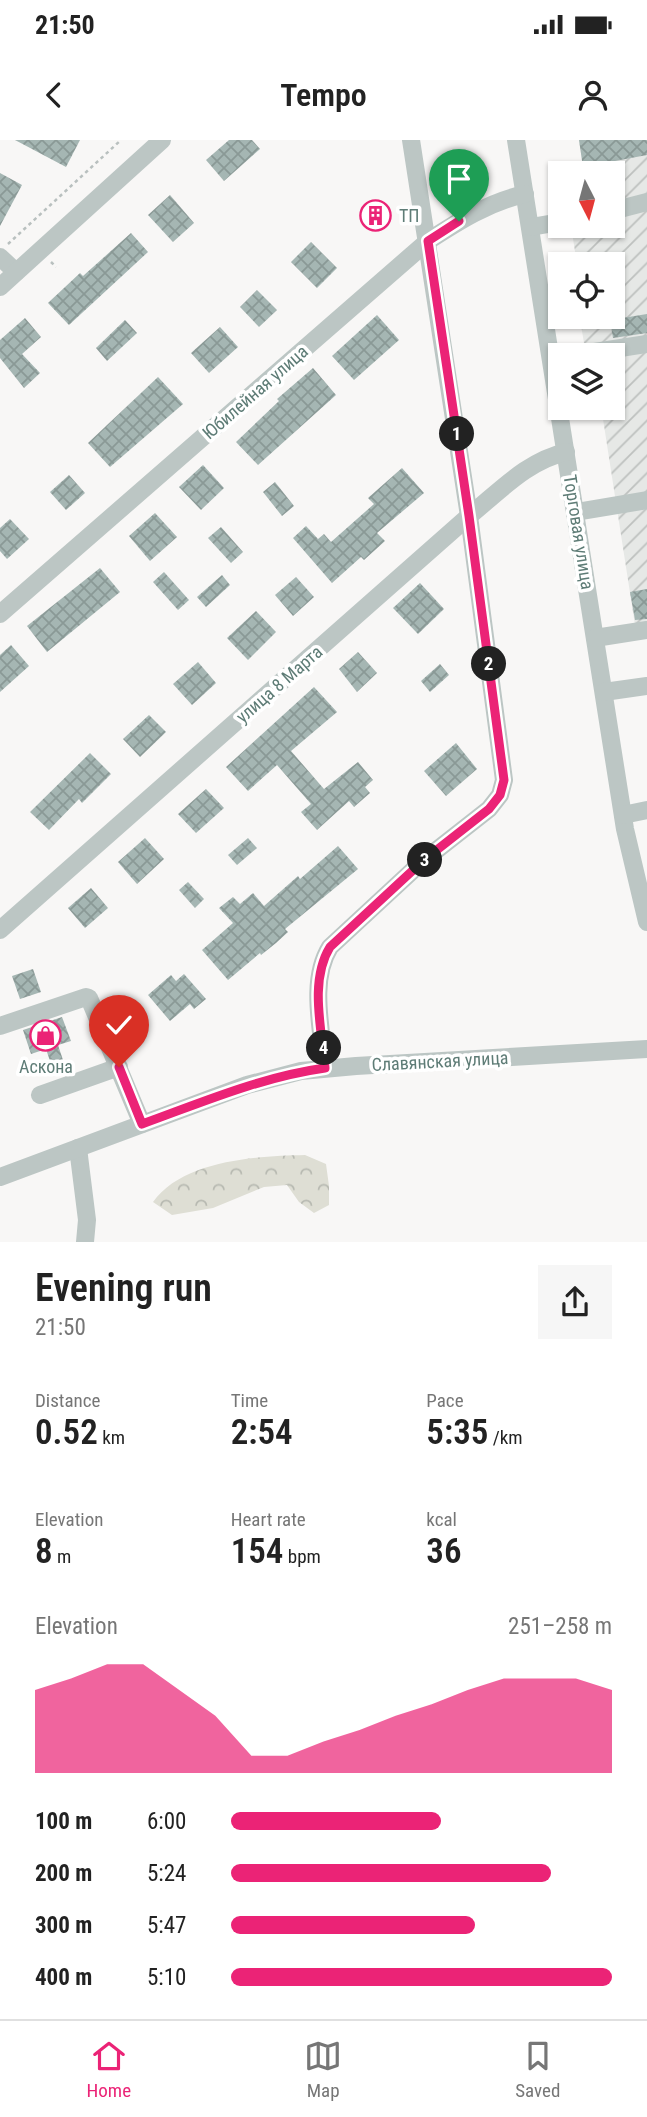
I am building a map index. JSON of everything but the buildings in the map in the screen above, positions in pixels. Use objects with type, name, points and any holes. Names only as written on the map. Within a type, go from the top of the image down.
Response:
[{"type":"street","points":[[0,287],[162,140]]},
{"type":"street","points":[[325,1068],[318,988],[322,960],[330,947],[424,860],[489,809],[500,795],[504,780],[469,516],[411,140]]},
{"type":"street","name":"Торговая улица","points":[[516,140],[553,343]]},
{"type":"street","name":"Юбилейная улица","points":[[0,614],[428,241],[489,206],[525,194]]},
{"type":"street","points":[[625,208],[647,202]]},
{"type":"street","points":[[531,227],[548,224]]},
{"type":"street","points":[[4,251],[16,272]]},
{"type":"street","points":[[625,347],[647,344]]},
{"type":"street","name":"Торговая улица","points":[[563,420],[623,815],[632,866],[647,922]]},
{"type":"street","name":"улица 8 Марта","points":[[0,930],[469,516],[533,463],[547,456],[566,452]]},
{"type":"street","points":[[576,512],[647,500]]},
{"type":"street","points":[[595,638],[647,630]]},
{"type":"street","points":[[604,692],[647,686]]},
{"type":"street","points":[[623,815],[647,810]]},
{"type":"street","points":[[0,1026],[86,997],[92,1003],[142,1124]]},
{"type":"street","name":"Славянская улица","points":[[0,1177],[247,1086],[301,1071],[647,1049]]},
{"type":"street","points":[[40,1095],[119,1067]]},
{"type":"street","points":[[78,1148],[87,1220],[85,1242]]},
{"type":"path","points":[[4,251],[121,140]]},
{"type":"shaded area","points":[[579,140],[647,140],[647,623],[635,625],[603,420],[625,420],[625,343],[584,343],[582,329],[625,329],[625,252],[575,252],[573,238],[625,238],[625,161],[582,161]]},
{"type":"green space","points":[[305,1155],[326,1164],[329,1205],[314,1213],[299,1202],[287,1185],[264,1187],[213,1208],[172,1215],[153,1202],[166,1188],[202,1169],[244,1159]]},
{"type":"place","name":"ТП","points":[[376,215]]},
{"type":"place","name":"Аскона","points":[[46,1035]]},
{"type":"route","points":[[119,1067],[142,1124],[271,1078],[325,1068],[318,988],[322,960],[330,947],[424,860],[489,809],[500,795],[504,780],[469,516],[428,241],[459,221]]}]
